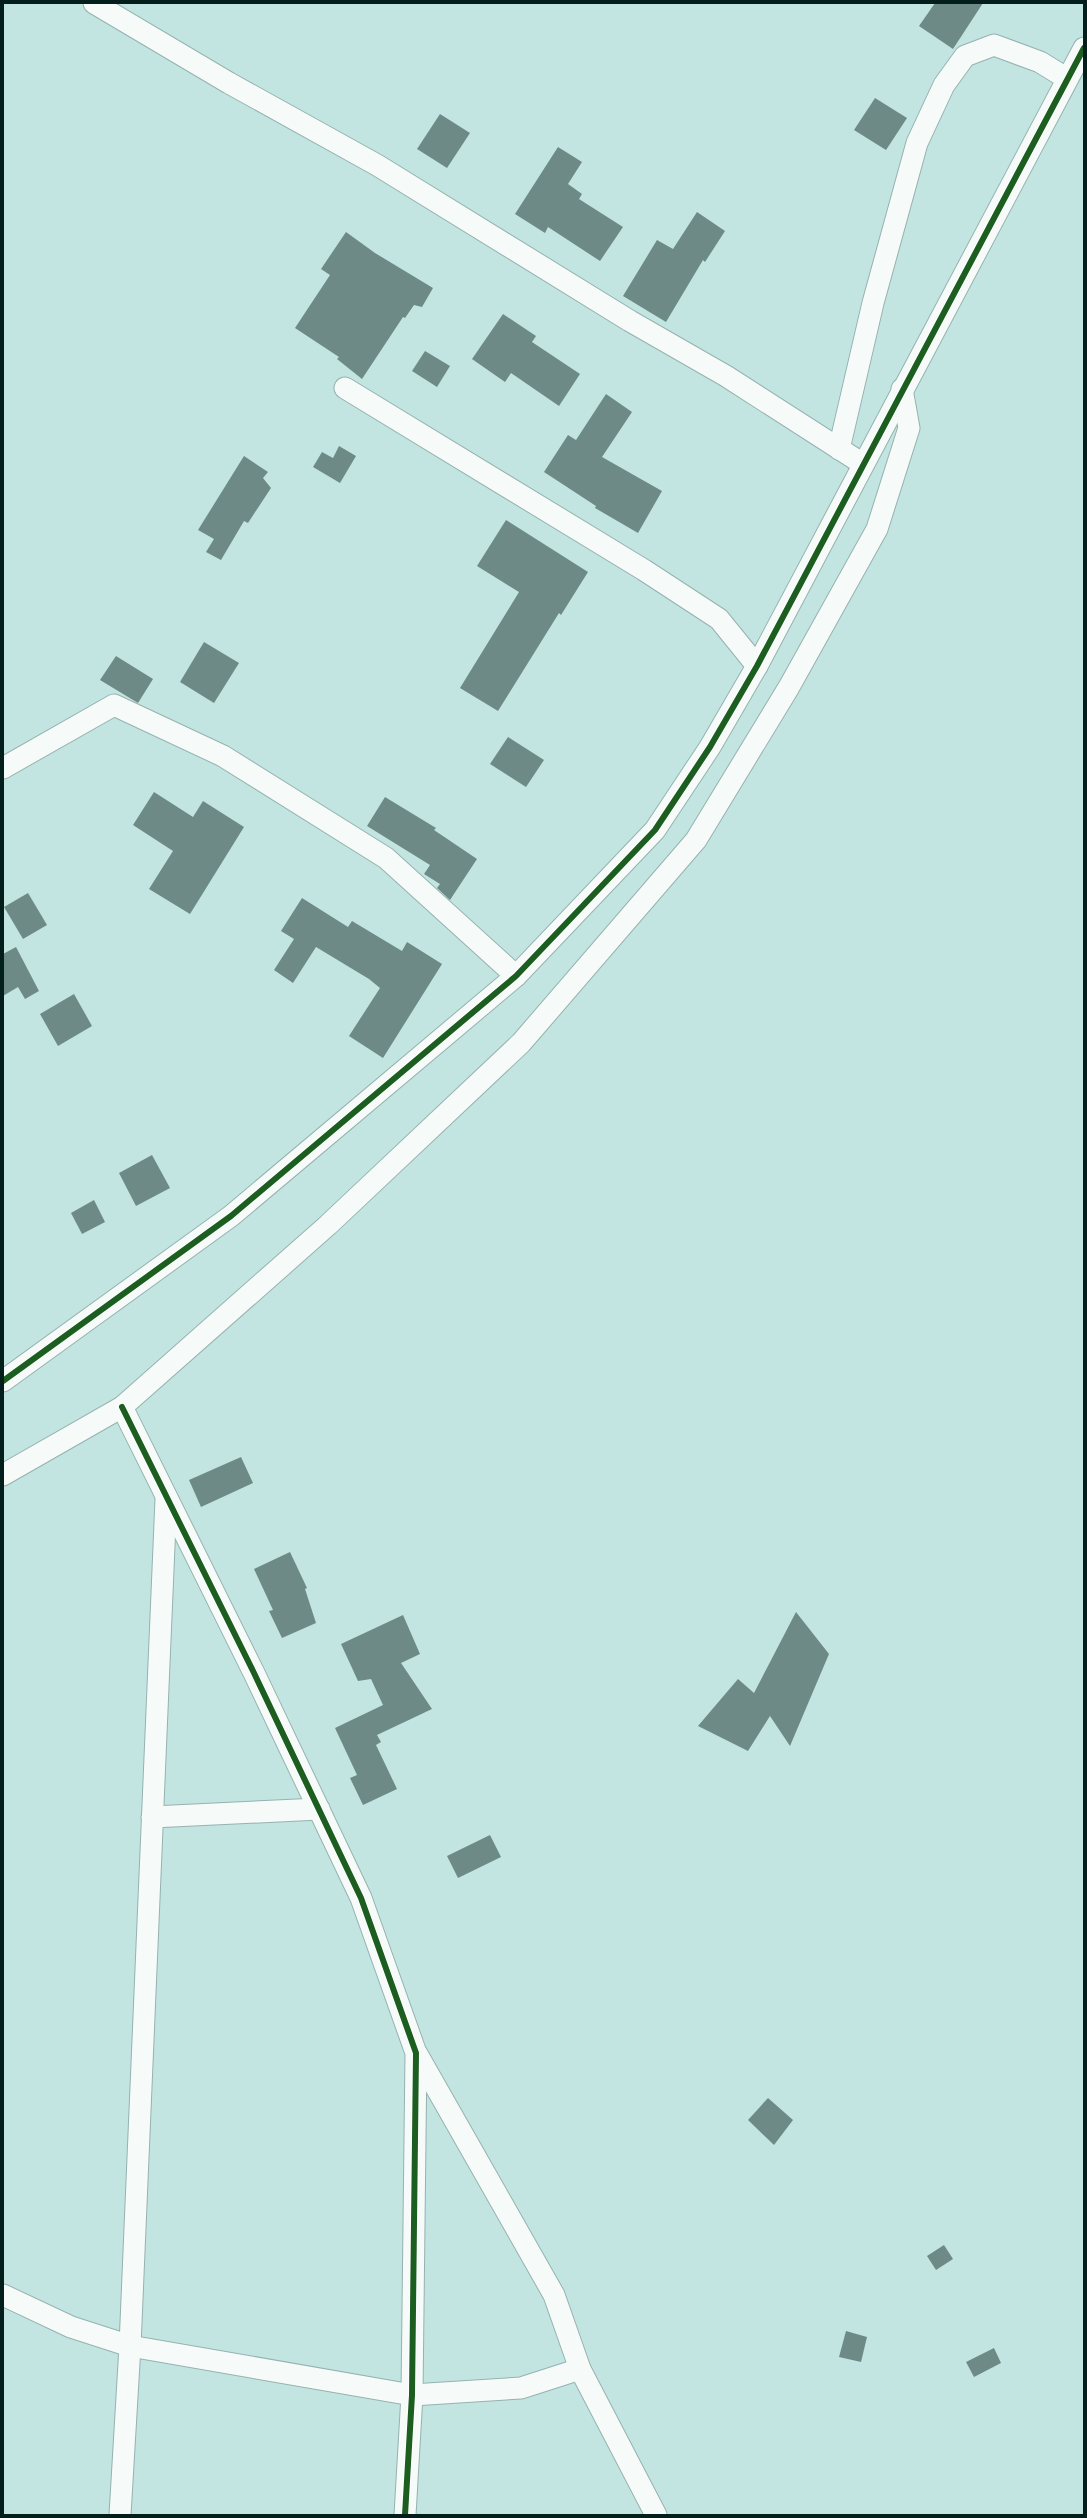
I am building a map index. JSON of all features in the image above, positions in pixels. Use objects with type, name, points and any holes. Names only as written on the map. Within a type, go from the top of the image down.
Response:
[{"type":"street","points":[[94,3],[229,83],[377,165],[630,321],[726,376],[863,464]]},
{"type":"street","points":[[839,449],[874,303],[917,143],[944,85],[965,56],[994,46],[1040,62],[1066,78]]},
{"type":"street","points":[[3,1381],[230,1216],[516,976],[655,830],[710,747],[757,666],[1066,78],[1084,48]]},
{"type":"street","points":[[345,388],[644,570],[719,619],[757,666]]},
{"type":"street","points":[[3,1475],[122,1408],[328,1225],[521,1043],[696,840],[789,688],[877,529],[909,428],[902,388]]},
{"type":"street","points":[[3,768],[114,705],[223,756],[386,858],[516,976]]},
{"type":"street","points":[[122,1408],[254,1673],[361,1898],[416,2053],[554,2295],[580,2369],[656,2515]]},
{"type":"street","points":[[120,2515],[130,2346],[166,1496]]},
{"type":"street","points":[[152,1817],[319,1809]]},
{"type":"street","points":[[405,2515],[412,2395],[416,2053]]},
{"type":"street","points":[[3,2295],[71,2327],[130,2346],[412,2395],[522,2388],[580,2369]]},
{"type":"building","points":[[935,3],[983,3],[953,49],[919,26]]},
{"type":"building","points":[[875,98],[907,118],[886,150],[854,130]]},
{"type":"building","points":[[440,114],[470,133],[447,168],[417,149]]},
{"type":"building","points":[[558,147],[582,162],[568,184],[582,194],[579,199],[623,227],[600,261],[548,227],[545,233],[515,214]]},
{"type":"building","points":[[697,212],[725,231],[705,262],[703,260],[666,322],[623,296],[657,240],[673,249]]},
{"type":"building","points":[[346,232],[375,253],[433,288],[422,307],[414,305],[405,318],[403,317],[362,379],[337,359],[339,357],[295,328],[330,275],[321,269]]},
{"type":"building","points":[[503,314],[536,336],[532,342],[580,374],[559,406],[511,373],[505,382],[472,359]]},
{"type":"building","points":[[425,351],[450,366],[437,387],[412,371]]},
{"type":"building","points":[[606,394],[632,412],[602,457],[662,491],[638,533],[595,508],[596,506],[544,472],[568,435],[576,440]]},
{"type":"building","points":[[339,446],[356,456],[340,483],[313,467],[322,452],[333,458]]},
{"type":"building","points":[[244,456],[268,472],[263,478],[271,488],[248,523],[244,521],[221,560],[206,552],[214,539],[198,530]]},
{"type":"building","points":[[506,520],[588,572],[561,615],[559,613],[498,711],[460,688],[519,592],[477,566]]},
{"type":"building","points":[[204,642],[239,663],[214,703],[180,682]]},
{"type":"building","points":[[116,656],[153,679],[138,703],[100,680]]},
{"type":"building","points":[[508,737],[544,760],[526,787],[490,764]]},
{"type":"building","points":[[154,792],[193,817],[203,801],[244,827],[190,914],[149,889],[173,851],[133,825]]},
{"type":"building","points":[[385,797],[436,828],[434,830],[477,859],[450,900],[437,888],[440,884],[424,874],[430,865],[367,826]]},
{"type":"building","points":[[28,893],[47,925],[23,939],[4,907]]},
{"type":"building","points":[[302,898],[348,927],[352,921],[402,951],[407,942],[442,964],[383,1058],[349,1036],[380,988],[369,979],[316,947],[293,983],[274,970],[294,939],[281,931]]},
{"type":"building","points":[[16,947],[39,991],[25,999],[18,987],[3,996],[3,954]]},
{"type":"building","points":[[74,994],[92,1026],[58,1046],[40,1014]]},
{"type":"building","points":[[152,1155],[170,1188],[136,1206],[119,1173]]},
{"type":"building","points":[[94,1200],[105,1222],[82,1234],[71,1213]]},
{"type":"building","points":[[241,1457],[253,1483],[201,1507],[189,1480]]},
{"type":"building","points":[[290,1552],[307,1588],[305,1589],[316,1623],[282,1638],[269,1611],[273,1610],[254,1569]]},
{"type":"building","points":[[796,1612],[829,1654],[790,1746],[770,1716],[748,1751],[698,1726],[738,1679],[754,1693]]},
{"type":"building","points":[[403,1615],[420,1654],[401,1663],[432,1709],[377,1735],[381,1742],[376,1745],[397,1789],[363,1805],[350,1778],[357,1775],[335,1728],[383,1705],[371,1679],[358,1681],[341,1644]]},
{"type":"building","points":[[490,1835],[501,1857],[458,1878],[447,1856]]},
{"type":"building","points":[[768,2098],[793,2120],[774,2145],[748,2120]]},
{"type":"building","points":[[944,2245],[953,2259],[936,2270],[927,2256]]},
{"type":"building","points":[[846,2331],[867,2337],[861,2362],[839,2357]]},
{"type":"building","points":[[994,2348],[1001,2363],[974,2377],[966,2362]]},
{"type":"cycle path","points":[[3,1381],[231,1216],[516,976],[655,830],[710,747],[757,666],[1084,48]]},
{"type":"cycle path","points":[[122,1407],[254,1673],[361,1898],[416,2053],[412,2395],[405,2515]]}]
